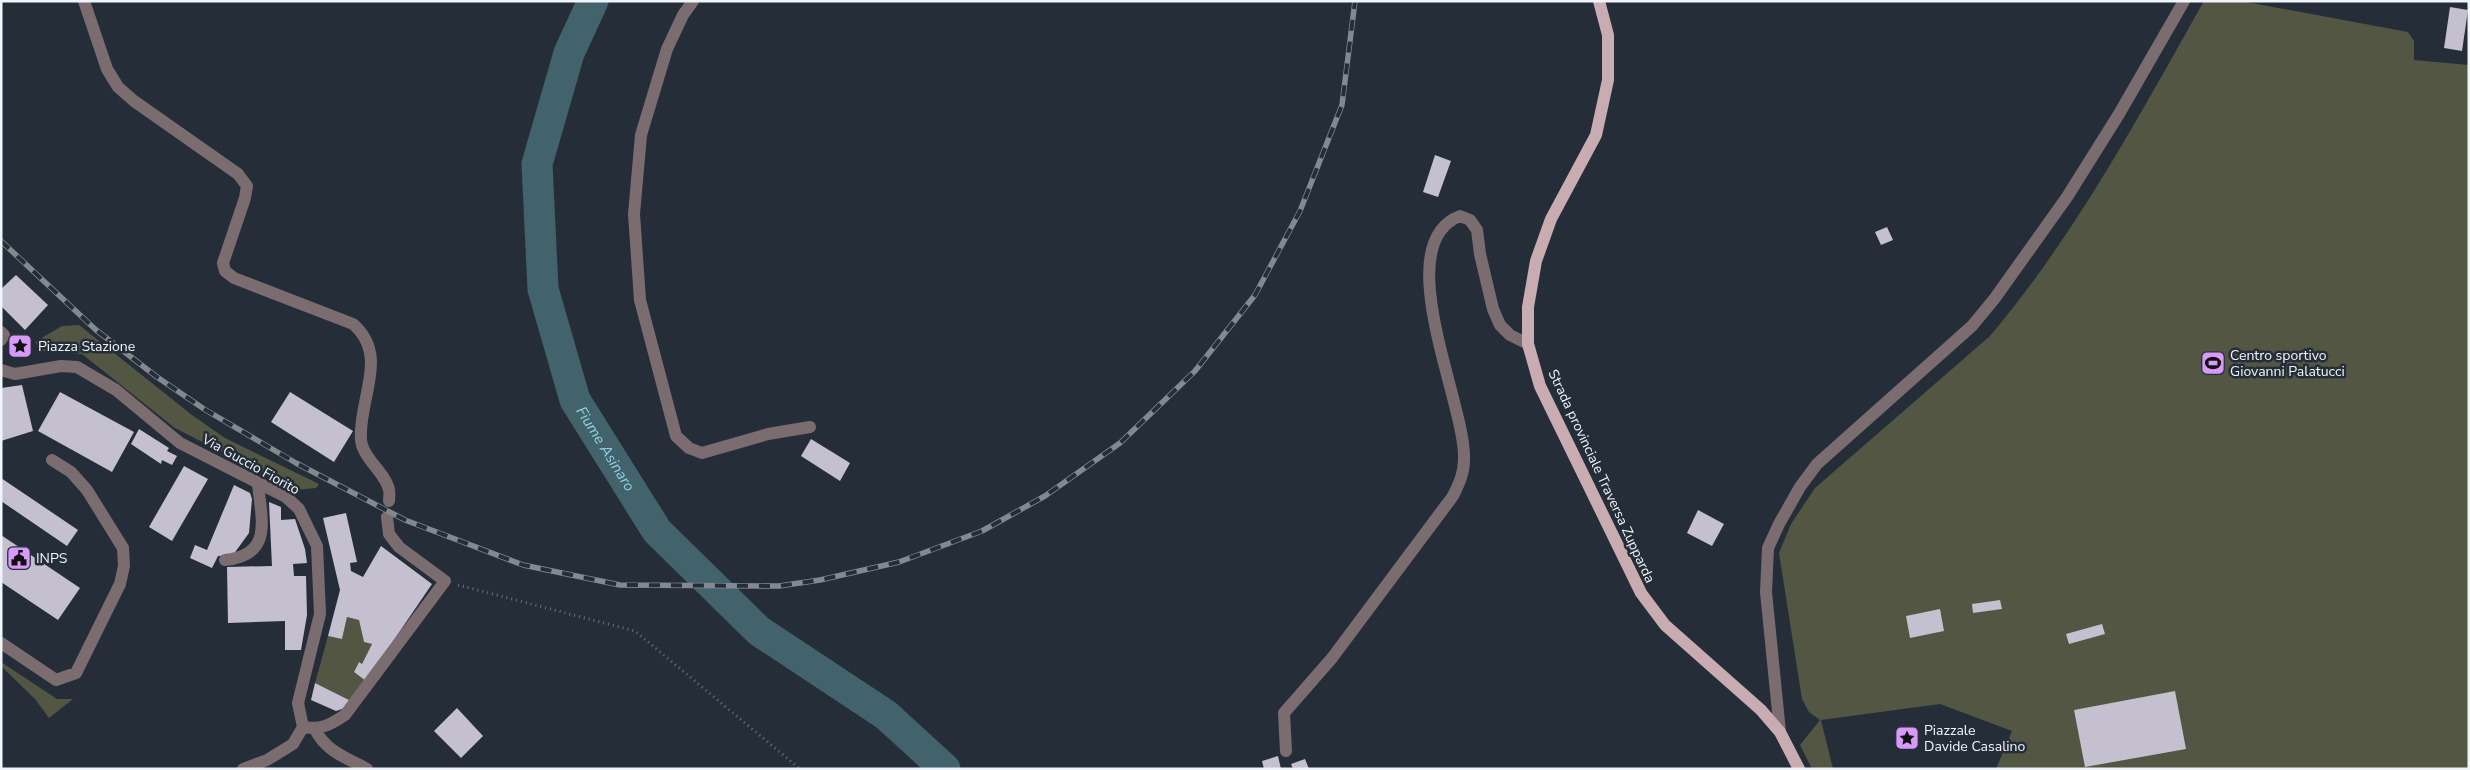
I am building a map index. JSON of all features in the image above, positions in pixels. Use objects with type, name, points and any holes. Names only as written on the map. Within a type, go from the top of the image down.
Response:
[{"type":"main road","name":"Strada provinciale Traversa Zupparda","points":[[1599,1],[1608,35],[1608,80],[1596,135],[1550,219],[1536,261],[1528,307],[1528,344],[1540,386],[1641,594],[1665,625],[1734,684],[1761,710],[1780,732],[1800,769]]},
{"type":"street","points":[[84,1],[107,69],[118,87],[134,101],[238,174],[247,186],[245,198],[223,263],[225,271],[234,278],[353,324],[361,331],[368,342],[373,363],[361,430],[361,443],[389,489],[389,501]]},
{"type":"street","points":[[693,1],[667,48],[641,135],[634,214],[640,300],[676,436],[689,448],[702,452],[768,434],[810,427]]},
{"type":"street","points":[[1780,732],[1766,592],[1768,548],[1778,524],[1800,487],[1818,464],[1972,326],[1995,298],[2072,189],[2119,114],[2184,1]]},
{"type":"street","points":[[1286,751],[1284,712],[1332,658],[1453,496],[1462,478],[1464,459],[1459,420],[1434,324],[1429,286],[1432,252],[1440,231],[1451,220],[1460,216],[1470,220],[1477,230],[1480,254],[1493,309],[1500,325],[1510,335],[1528,344]]},
{"type":"street","points":[[1,332],[4,335],[1,340]]},
{"type":"street","name":"Via Guccio Fiorito","points":[[1,370],[15,374],[61,366],[77,367],[116,390],[180,443],[286,497],[300,509],[317,546],[320,614],[298,703],[309,728]]},
{"type":"street","points":[[1,643],[56,680],[76,673],[120,584],[124,566],[123,548],[87,490],[71,472],[52,460]]},
{"type":"street","points":[[225,560],[241,558],[256,548],[262,529],[258,483]]},
{"type":"street","points":[[243,769],[267,760],[293,744],[309,728],[328,727],[345,715],[445,581],[399,548],[389,534],[387,517]]},
{"type":"street","points":[[309,728],[330,749],[367,769]]},
{"type":"path","points":[[445,581],[635,631],[800,769]]},
{"type":"green space","name":"Centro sportivo Giovanni Palatucci","points":[[2204,1],[2241,1],[2408,32],[2414,41],[2414,60],[2469,65],[2469,769],[1996,769],[2012,731],[1940,704],[1821,720],[1833,769],[1812,769],[1800,745],[1820,720],[1809,712],[1802,699],[1779,553],[1791,524],[1815,488],[1990,336],[2021,297],[2051,257],[2105,173]]},
{"type":"green space","points":[[79,325],[192,415],[225,438],[319,484],[316,488],[295,490],[175,428],[82,354],[42,351],[35,342],[62,326]]},
{"type":"green space","points":[[347,617],[359,620],[364,642],[372,644],[362,664],[359,662],[354,672],[366,681],[351,701],[315,683],[328,636],[342,639]]},
{"type":"green space","points":[[1,662],[57,699],[73,699],[49,718],[35,699],[1,666]]},
{"type":"building","points":[[2450,7],[2468,10],[2462,51],[2444,48]]},
{"type":"building","points":[[1435,155],[1451,161],[1438,197],[1423,192]]},
{"type":"building","points":[[1887,227],[1893,240],[1881,245],[1875,232]]},
{"type":"building","points":[[16,275],[48,305],[25,330],[1,306],[1,289]]},
{"type":"building","points":[[22,385],[33,431],[1,441],[1,388]]},
{"type":"building","points":[[60,392],[134,432],[112,472],[38,431]]},
{"type":"building","points":[[290,392],[353,431],[334,462],[271,422]]},
{"type":"building","points":[[139,429],[169,448],[167,451],[177,456],[172,465],[162,460],[161,464],[131,444]]},
{"type":"building","points":[[811,439],[850,463],[840,481],[801,456]]},
{"type":"building","points":[[184,466],[208,479],[172,541],[149,527]]},
{"type":"building","points":[[1,478],[78,530],[67,546],[1,501]]},
{"type":"building","points":[[234,485],[250,493],[252,499],[249,533],[233,555],[218,556],[212,568],[190,558],[195,545],[207,550]]},
{"type":"building","points":[[269,502],[281,507],[281,520],[295,519],[305,549],[307,563],[293,564],[294,576],[306,576],[307,615],[301,650],[285,650],[285,621],[228,623],[227,567],[272,566]]},
{"type":"building","points":[[1698,510],[1724,524],[1712,546],[1687,533]]},
{"type":"building","points":[[346,513],[357,562],[350,563],[351,571],[363,577],[381,546],[432,584],[366,681],[354,672],[359,662],[362,664],[372,644],[364,642],[359,620],[347,617],[342,639],[328,636],[340,590],[323,518]]},
{"type":"building","name":"INPS","points":[[1,535],[80,588],[58,620],[1,582]]},
{"type":"building","points":[[2000,600],[2002,609],[1973,613],[1972,604]]},
{"type":"building","points":[[1940,609],[1944,631],[1910,638],[1906,616]]},
{"type":"building","points":[[2102,624],[2105,634],[2069,644],[2066,634]]},
{"type":"building","points":[[315,683],[351,701],[345,708],[336,711],[311,700]]},
{"type":"building","points":[[2175,691],[2186,749],[2085,767],[2074,710]]},
{"type":"building","points":[[457,708],[483,736],[461,758],[434,731]]},
{"type":"building","points":[[1278,756],[1281,769],[1264,769],[1262,761]]},
{"type":"building","points":[[1305,759],[1309,769],[1293,769],[1291,764]]},
{"type":"waterway","name":"Fiume Asinaro","points":[[593,1],[569,53],[537,164],[543,289],[575,400],[657,531],[759,631],[886,715],[945,769]]},
{"type":"railway","points":[[1,241],[96,330],[157,377],[204,409],[296,463],[405,520],[523,565],[620,585],[779,586],[820,580],[899,562],[982,531],[1045,496],[1120,443],[1195,371],[1255,295],[1300,211],[1342,105],[1355,1]]},
{"type":"place","name":"Piazza Stazione","points":[[20,346]]},
{"type":"place","name":"Centro sportivo Giovanni Palatucci","points":[[2213,363]]},
{"type":"place","name":"INPS","points":[[19,558]]},
{"type":"place","name":"Piazzale Davide Casalino","points":[[1907,738]]}]
